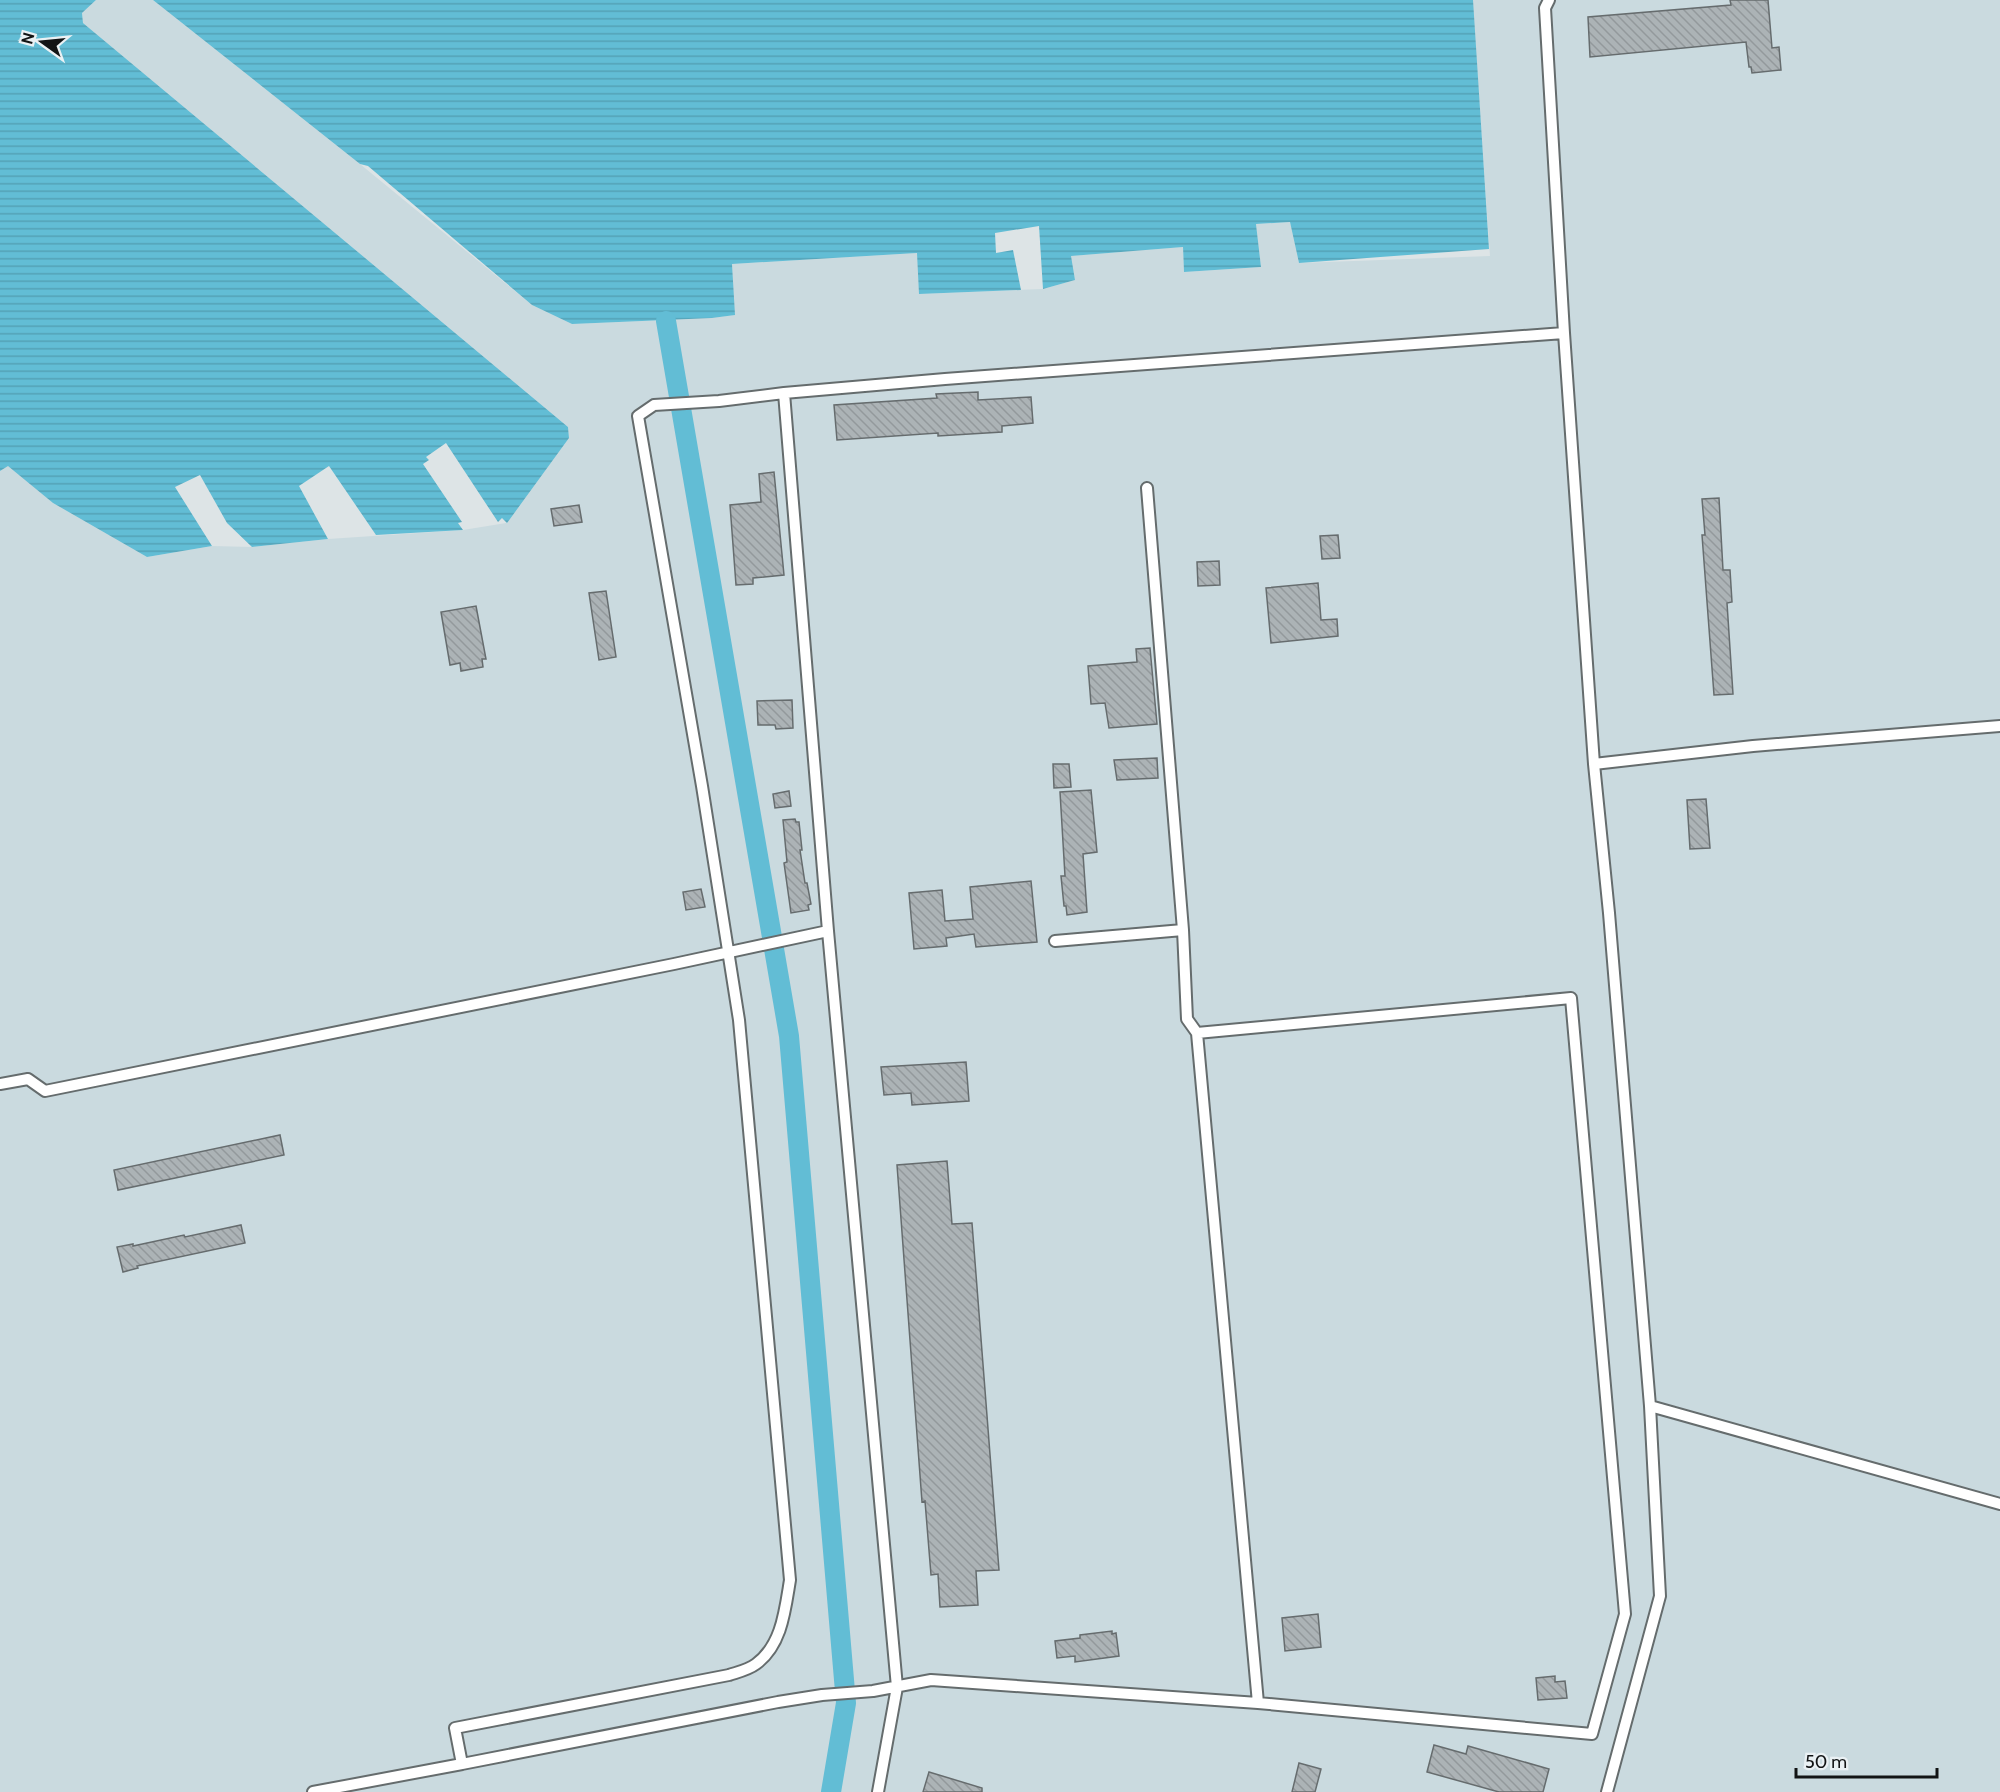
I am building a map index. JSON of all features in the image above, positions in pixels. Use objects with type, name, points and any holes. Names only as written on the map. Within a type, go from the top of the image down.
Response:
[{"type":"lane","points":[[1549,0],[1545,8],[1564,333],[1594,764],[1610,925],[1650,1406],[1660,1596],[1607,1792]]},
{"type":"lane","points":[[462,1764],[455,1728],[729,1675],[754,1666],[772,1649],[783,1622],[790,1580],[739,1020],[702,786],[638,416],[654,405],[719,401],[784,393],[1564,333]]},
{"type":"lane","points":[[784,393],[825,931],[897,1687],[878,1792]]},
{"type":"lane","points":[[1147,488],[1183,930],[1187,1019],[1197,1033],[1258,1703]]},
{"type":"lane","points":[[1594,764],[1753,747],[2000,726]]},
{"type":"lane","points":[[1055,941],[1183,930]]},
{"type":"lane","points":[[0,1084],[28,1079],[45,1091],[825,931]]},
{"type":"lane","points":[[313,1792],[822,1695],[873,1691],[931,1680],[1258,1703],[1592,1734],[1625,1614],[1571,998],[1197,1033]]},
{"type":"lane","points":[[1650,1406],[2000,1504]]},
{"type":"shaded area","points":[[96,0],[153,0],[360,164],[532,305],[572,324],[734,315],[732,264],[918,253],[920,294],[1043,289],[1075,280],[1070,256],[1183,247],[1184,272],[1261,267],[1256,224],[1290,222],[1299,263],[1490,256],[1472,0],[2000,0],[2000,1792],[0,1792],[0,471],[8,465],[53,503],[147,557],[212,546],[252,547],[328,539],[463,530],[506,523],[569,438],[568,427],[83,23],[82,13]]},
{"type":"water","points":[[0,0],[96,0],[82,13],[83,23],[568,427],[569,438],[507,523],[502,518],[498,522],[446,443],[426,457],[429,460],[423,464],[462,522],[458,523],[463,530],[376,535],[329,466],[299,486],[328,539],[252,547],[227,523],[200,475],[175,487],[212,546],[147,557],[53,503],[8,466],[0,471]]},
{"type":"water","points":[[153,0],[1473,0],[1489,249],[1299,263],[1290,222],[1256,224],[1261,267],[1184,272],[1183,247],[1071,256],[1075,280],[1043,289],[1039,226],[995,233],[996,253],[1013,250],[1021,290],[919,294],[917,253],[732,264],[735,315],[572,324],[532,305],[368,166],[360,164]]},
{"type":"building","points":[[1730,0],[1768,0],[1772,48],[1779,47],[1781,70],[1752,73],[1749,67],[1746,42],[1590,57],[1588,17],[1731,5]]},
{"type":"building","points":[[978,392],[978,400],[1031,397],[1033,423],[1002,426],[1002,432],[938,436],[938,433],[837,440],[834,405],[937,398],[936,394]]},
{"type":"building","points":[[774,472],[784,575],[753,578],[753,584],[736,585],[730,505],[761,502],[759,474]]},
{"type":"building","points":[[1719,498],[1723,570],[1730,570],[1732,602],[1727,603],[1733,694],[1714,695],[1702,535],[1705,535],[1702,499]]},
{"type":"building","points":[[579,505],[582,522],[554,526],[551,509]]},
{"type":"building","points":[[1338,535],[1340,558],[1322,559],[1320,536]]},
{"type":"building","points":[[1219,561],[1220,585],[1198,586],[1197,562]]},
{"type":"building","points":[[1318,583],[1321,620],[1337,619],[1338,636],[1271,643],[1266,588]]},
{"type":"building","points":[[606,591],[616,657],[599,660],[589,593]]},
{"type":"building","points":[[476,606],[486,659],[482,659],[483,667],[461,671],[460,663],[450,665],[441,612]]},
{"type":"building","points":[[1150,648],[1157,724],[1109,728],[1105,703],[1091,704],[1088,666],[1137,662],[1136,649]]},
{"type":"building","points":[[792,700],[793,728],[776,729],[775,725],[758,725],[757,701]]},
{"type":"building","points":[[1157,758],[1158,778],[1117,780],[1114,760]]},
{"type":"building","points":[[1053,764],[1069,764],[1071,787],[1054,788]]},
{"type":"building","points":[[1091,790],[1097,852],[1083,854],[1087,912],[1067,915],[1061,876],[1065,876],[1060,792]]},
{"type":"building","points":[[789,791],[791,806],[775,808],[773,794]]},
{"type":"building","points":[[1706,799],[1710,848],[1690,849],[1687,800]]},
{"type":"building","points":[[795,819],[799,822],[802,850],[800,850],[811,904],[808,905],[809,910],[791,913],[784,863],[787,862],[783,820]]},
{"type":"building","points":[[1031,881],[1037,942],[976,947],[974,934],[946,938],[947,946],[914,949],[909,893],[942,890],[945,921],[973,919],[970,887]]},
{"type":"building","points":[[701,889],[705,907],[686,910],[683,892]]},
{"type":"building","points":[[966,1062],[969,1101],[912,1105],[911,1093],[884,1095],[881,1067]]},
{"type":"building","points":[[280,1135],[284,1155],[118,1190],[114,1170]]},
{"type":"building","points":[[947,1161],[952,1224],[972,1223],[999,1570],[976,1571],[978,1605],[940,1607],[938,1574],[931,1575],[925,1501],[922,1502],[897,1165]]},
{"type":"building","points":[[241,1225],[245,1243],[137,1266],[138,1268],[123,1272],[117,1247],[133,1244],[133,1246],[184,1235],[185,1237]]},
{"type":"building","points":[[1318,1614],[1321,1647],[1285,1651],[1282,1618]]},
{"type":"building","points":[[1112,1631],[1112,1634],[1116,1633],[1119,1656],[1075,1662],[1075,1656],[1057,1658],[1055,1641]]},
{"type":"building","points":[[1555,1676],[1555,1682],[1565,1681],[1567,1698],[1538,1700],[1536,1678]]},
{"type":"building","points":[[1434,1745],[1466,1754],[1468,1746],[1549,1769],[1543,1792],[1499,1792],[1427,1772]]},
{"type":"building","points":[[1299,1763],[1321,1769],[1315,1792],[1292,1792]]},
{"type":"building","points":[[929,1772],[982,1788],[982,1792],[923,1792]]},
{"type":"waterway","points":[[666,321],[789,1036],[846,1703],[831,1792]]}]
